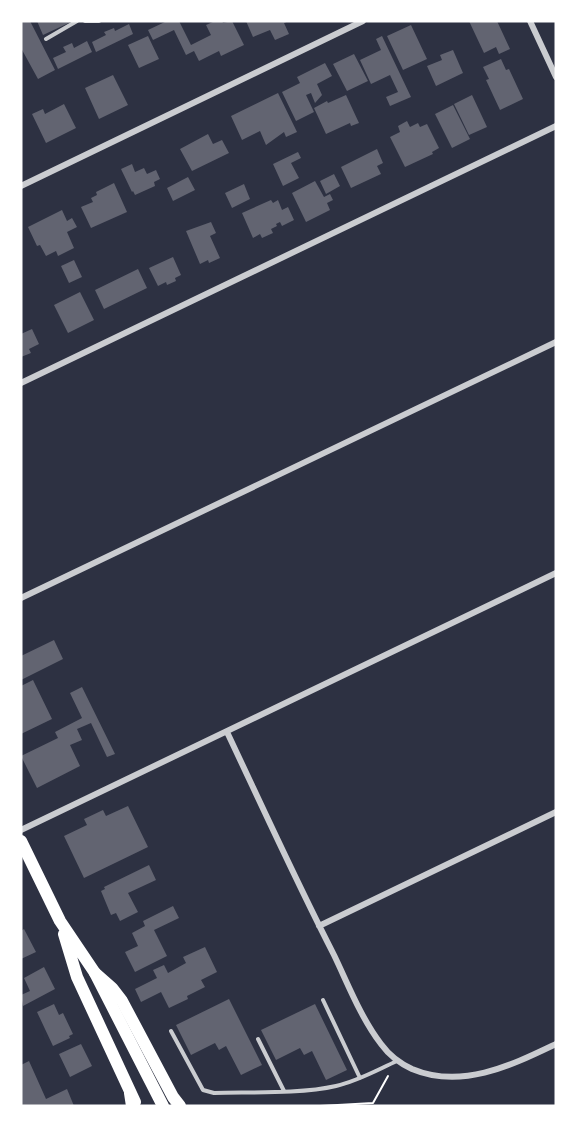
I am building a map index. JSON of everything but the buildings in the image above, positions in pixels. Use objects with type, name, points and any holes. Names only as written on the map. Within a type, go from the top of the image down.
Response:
[{"type":"main road","points":[[21,841],[60,921],[95,973],[163,1106]]},
{"type":"main road","points":[[60,921],[77,977],[137,1106]]},
{"type":"main road","points":[[95,973],[112,988],[122,1001],[180,1106]]},
{"type":"main road","points":[[130,1093],[132,1106]]},
{"type":"street","points":[[21,186],[363,21]]},
{"type":"street","points":[[530,21],[556,78]]},
{"type":"street","points":[[21,383],[556,126]]},
{"type":"street","points":[[21,598],[556,342]]},
{"type":"street","points":[[21,830],[556,573]]},
{"type":"street","points":[[227,732],[319,926],[369,1025],[379,1041],[397,1061],[422,1072],[467,1076],[502,1068],[556,1044]]},
{"type":"street","points":[[319,926],[556,812]]},
{"type":"lane","points":[[46,39],[76,21]]},
{"type":"lane","points":[[85,21],[99,21]]},
{"type":"lane","points":[[322,1000],[360,1078]]},
{"type":"lane","points":[[171,1031],[203,1090],[214,1093],[284,1091],[336,1086],[397,1061]]},
{"type":"lane","points":[[258,1039],[284,1091]]},
{"type":"path","points":[[320,1106],[374,1103],[391,1071],[386,1066]]}]
